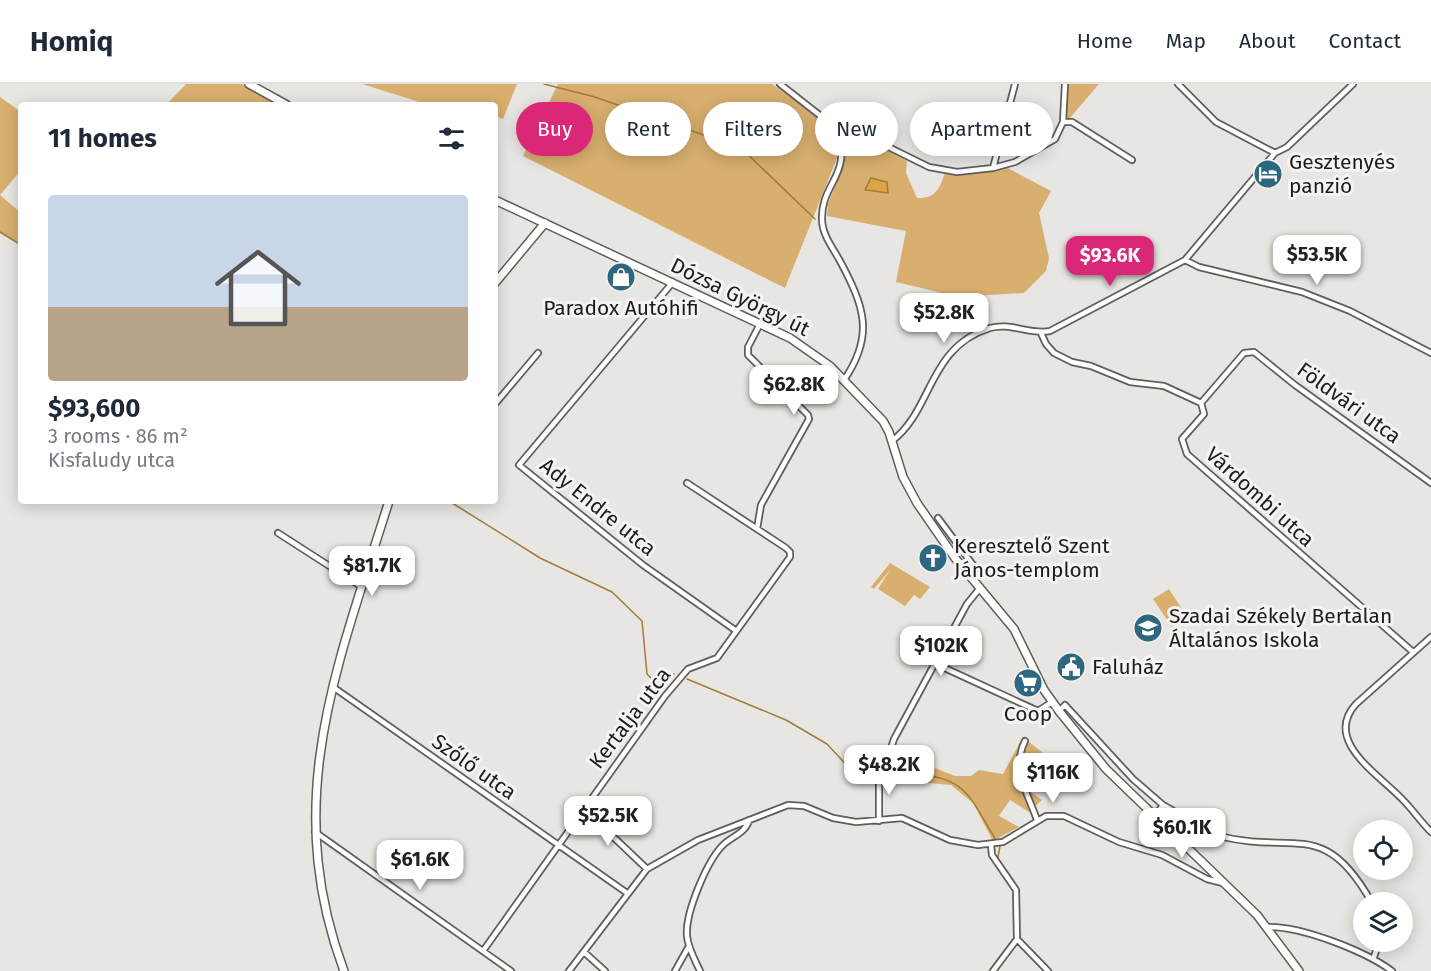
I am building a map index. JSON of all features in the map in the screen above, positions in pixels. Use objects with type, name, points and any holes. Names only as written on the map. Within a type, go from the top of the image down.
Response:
[{"type":"main road","points":[[249,84],[282,102]]},
{"type":"main road","name":"Dózsa György út","points":[[498,201],[673,282],[817,354],[883,421],[903,477],[917,503],[972,579],[1014,629],[1052,702],[1059,711],[1106,769],[1268,927],[1299,971]]},
{"type":"main road","points":[[498,280],[545,223]]},
{"type":"main road","points":[[344,971],[322,899],[314,831],[317,766],[333,687],[388,504]]},
{"type":"street","points":[[780,84],[815,110]]},
{"type":"street","points":[[993,168],[1015,84]]},
{"type":"street","points":[[898,153],[943,171],[993,168],[1029,156],[1055,139],[1063,122],[1065,84]]},
{"type":"street","points":[[1178,84],[1216,122],[1275,153]]},
{"type":"street","points":[[892,441],[903,433],[940,365],[971,338],[998,327],[1041,333],[1062,326],[1185,260],[1275,153],[1287,147],[1353,84]]},
{"type":"street","points":[[1063,122],[1072,122],[1132,160]]},
{"type":"street","points":[[842,156],[842,163],[824,205],[822,224],[857,299],[864,328],[860,356],[844,380]]},
{"type":"street","points":[[1185,260],[1198,267],[1302,292],[1350,311],[1431,353]]},
{"type":"street","name":"Ady Endre utca","points":[[673,282],[519,465],[643,565],[735,630]]},
{"type":"street","points":[[757,529],[762,506],[809,419],[808,415],[748,355],[748,347],[760,324]]},
{"type":"street","points":[[1041,333],[1046,344],[1054,353],[1072,362],[1091,366],[1130,382],[1164,386],[1201,403]]},
{"type":"street","name":"Földvári utca","points":[[1201,403],[1248,351],[1262,357],[1304,392],[1431,483]]},
{"type":"street","points":[[498,400],[538,352]]},
{"type":"street","name":"Várdombi utca","points":[[1201,403],[1204,414],[1182,439],[1187,453],[1413,652]]},
{"type":"street","name":"Kertalja utca","points":[[483,951],[556,845],[664,696],[688,669],[717,658],[735,630],[790,557],[790,552],[786,548],[687,483]]},
{"type":"street","name":"Dózsa György út","points":[[938,518],[976,568],[972,579]]},
{"type":"street","points":[[278,533],[362,587]]},
{"type":"street","points":[[879,821],[878,794],[883,770],[898,730],[967,604],[980,588]]},
{"type":"street","points":[[1431,637],[1349,711],[1345,721],[1345,735],[1355,753],[1431,831]]},
{"type":"street","points":[[936,664],[1040,712],[1052,702]]},
{"type":"street","name":"Szőlő utca","points":[[333,687],[627,893]]},
{"type":"street","name":"Dózsa György út","points":[[1059,711],[1065,705],[1133,779],[1163,805]]},
{"type":"street","points":[[1025,741],[1020,754],[1021,780],[1037,820]]},
{"type":"street","points":[[569,971],[647,869],[698,840],[781,806],[792,804],[804,806],[844,821],[879,821],[902,818],[960,843],[991,844],[1009,838],[1046,816],[1064,816],[1119,842],[1162,855],[1207,879],[1226,884]]},
{"type":"street","points":[[1155,816],[1163,805],[1197,828],[1219,836],[1306,844],[1329,851],[1358,878],[1366,892]]},
{"type":"street","points":[[584,809],[647,869]]},
{"type":"street","points":[[700,971],[689,946],[688,926],[705,870],[721,847],[745,829],[749,820]]},
{"type":"street","points":[[314,831],[511,971]]},
{"type":"street","points":[[991,844],[992,855],[1016,890],[1017,939],[993,971]]},
{"type":"street","points":[[1268,927],[1296,929],[1374,957],[1392,971]]},
{"type":"street","points":[[1017,939],[1048,971]]},
{"type":"street","points":[[675,971],[689,946]]},
{"type":"street","points":[[584,952],[605,971]]},
{"type":"street","points":[[1374,957],[1376,952]]},
{"type":"shaded area","points":[[186,84],[242,84],[273,102],[169,102]]},
{"type":"shaded area","points":[[362,84],[517,84],[503,119],[498,117],[498,102],[419,102]]},
{"type":"shaded area","points":[[558,84],[772,84],[798,102],[703,102],[703,156],[803,156],[803,105],[815,113],[815,156],[837,156],[837,158],[785,288],[523,156],[593,156],[593,102],[549,102]]},
{"type":"shaded area","points":[[1065,84],[1099,84],[1069,119],[1064,118]]},
{"type":"shaded area","points":[[0,97],[18,110],[18,174],[0,195]]},
{"type":"shaded area","points":[[844,156],[898,156],[907,161],[906,173],[917,198],[928,197],[936,192],[945,172],[974,174],[1002,165],[1051,191],[1039,213],[1049,258],[1046,271],[1024,293],[972,296],[942,293],[896,282],[906,231],[827,216],[828,204],[844,164]]},
{"type":"shaded area","points":[[871,178],[887,182],[888,193],[865,190]]},
{"type":"shaded area","points":[[0,195],[18,210],[18,242],[0,233]]},
{"type":"shaded area","points":[[890,563],[930,587],[920,599],[914,595],[905,606],[878,589],[890,570],[874,589],[871,587]]},
{"type":"shaded area","points":[[1169,589],[1187,617],[1172,627],[1153,599]]},
{"type":"shaded area","points":[[1023,737],[1043,753],[1024,783],[1025,788],[1042,800],[1029,812],[1010,800],[999,816],[1019,827],[993,841],[973,803],[951,785],[885,779],[894,752],[955,776],[971,776],[979,770],[1003,774]]},
{"type":"waterway","points":[[544,84],[595,97],[741,148],[815,219]]},
{"type":"waterway","points":[[0,232],[18,243]]},
{"type":"waterway","points":[[454,504],[540,558],[612,592],[642,621],[647,674],[655,682],[674,674]]},
{"type":"waterway","points":[[687,679],[786,720],[827,744],[853,772],[862,772],[883,765]]},
{"type":"waterway","points":[[887,764],[905,773],[928,775],[955,784],[972,800],[996,840]]},
{"type":"waterway","points":[[998,857],[1000,846]]},
{"type":"place","name":"Gesztenyés panzió","points":[[1268,174]]},
{"type":"place","name":"Paradox Autóhifi","points":[[621,277]]},
{"type":"place","name":"Keresztelő Szent János-templom","points":[[933,558]]},
{"type":"place","name":"Szadai Székely Bertalan Általános Iskola","points":[[1148,628]]},
{"type":"place","name":"Faluház","points":[[1071,667]]},
{"type":"place","name":"Coop","points":[[1028,683]]}]
